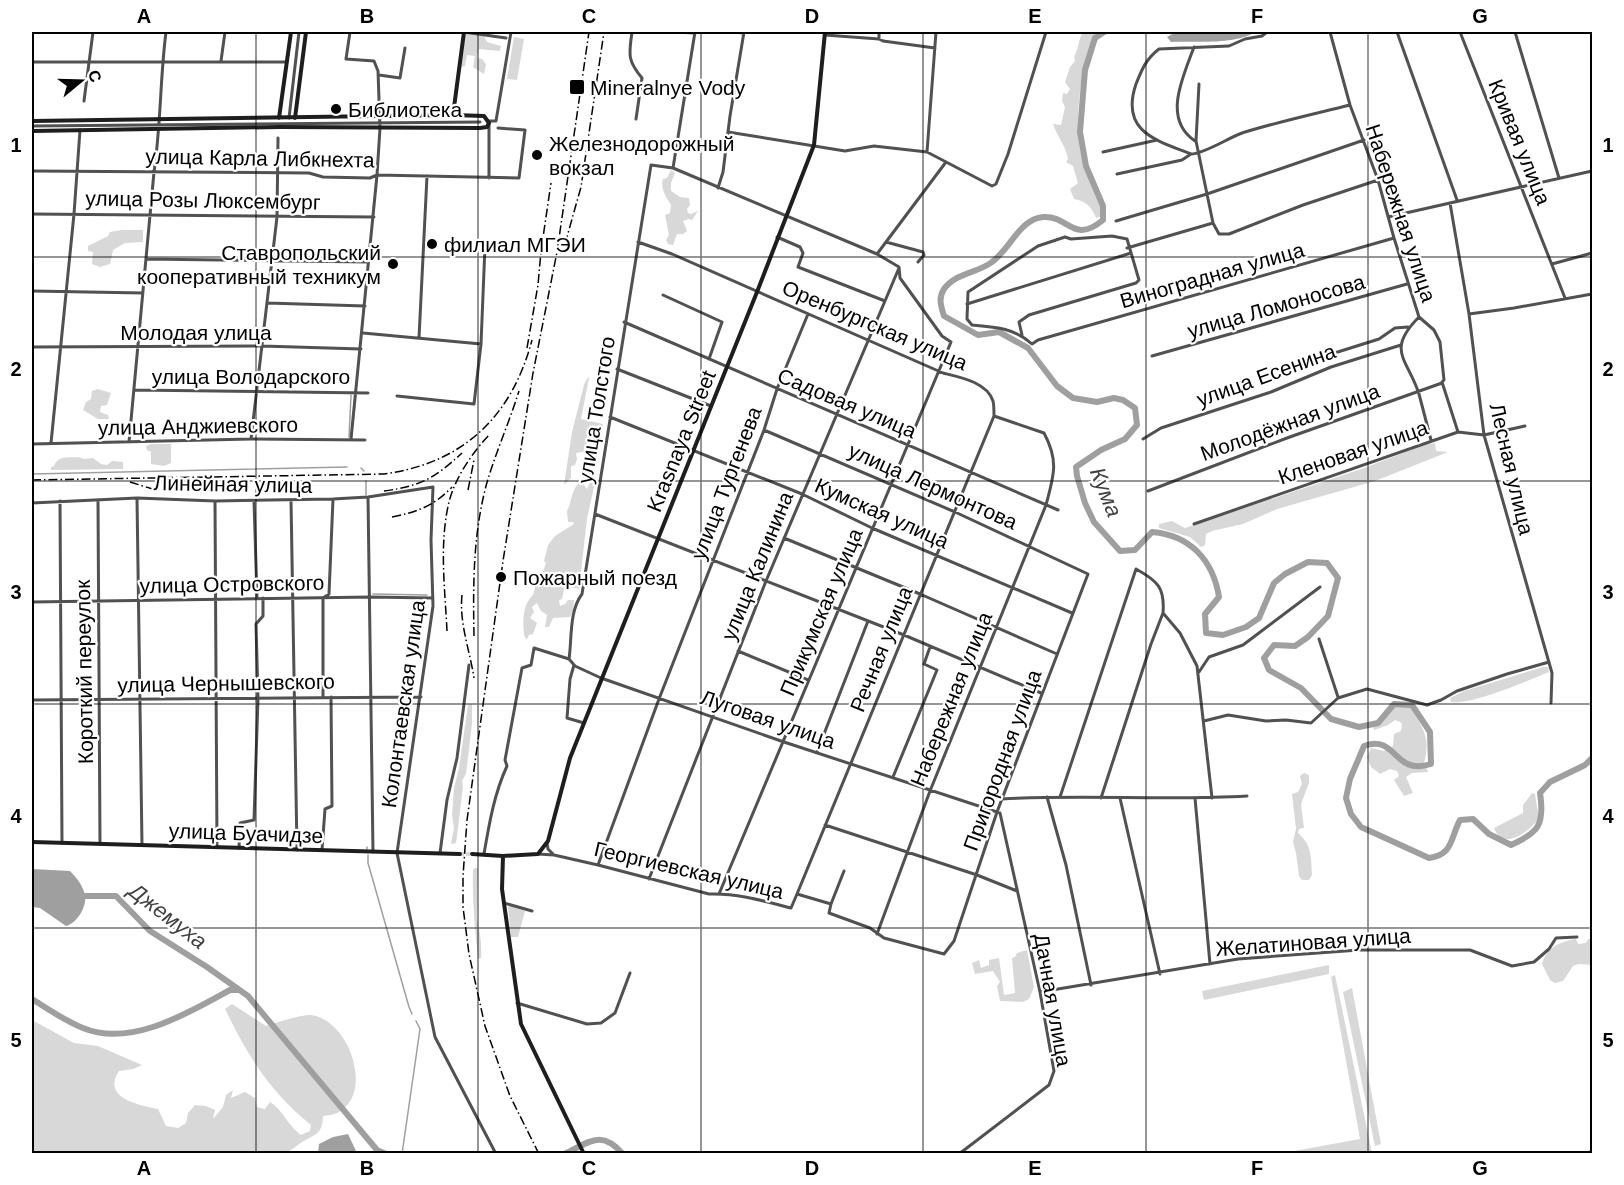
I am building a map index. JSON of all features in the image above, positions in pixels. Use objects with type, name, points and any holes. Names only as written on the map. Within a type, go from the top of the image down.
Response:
[{"type":"street","points":[[84,101],[93,32]]},
{"type":"street","points":[[129,441],[160,125],[162,63],[166,32]]},
{"type":"street","points":[[221,61],[225,32]]},
{"type":"street","points":[[279,118],[291,32]]},
{"type":"street","points":[[288,118],[299,32]]},
{"type":"street","points":[[294,118],[306,32]]},
{"type":"street","points":[[350,32],[346,59],[374,61],[379,75],[380,125],[374,217],[351,439]]},
{"type":"street","points":[[453,115],[464,32],[506,38]]},
{"type":"street","points":[[32,121],[160,125],[380,125],[480,128],[496,121],[511,32]]},
{"type":"street","points":[[632,32],[630,58],[633,67],[642,78],[636,119]]},
{"type":"street","points":[[673,32],[695,32],[673,168],[877,254],[899,267]]},
{"type":"street","points":[[718,188],[723,172],[744,32],[732,32]]},
{"type":"street","points":[[879,32],[879,39]]},
{"type":"street","points":[[927,152],[936,32]]},
{"type":"street","points":[[728,132],[845,151],[874,146],[927,152],[992,186],[999,180],[1046,32]]},
{"type":"street","points":[[1267,32],[1236,44],[1159,49],[1143,66],[1132,99],[1132,116],[1141,128],[1158,140],[1191,154],[1198,154],[1227,139],[1247,132],[1350,105]]},
{"type":"street","name":"Набережная улица","points":[[1330,32],[1350,105],[1378,180],[1419,317],[1434,330],[1440,342],[1444,380],[1442,382],[1458,432]]},
{"type":"street","points":[[1397,32],[1456,200]]},
{"type":"street","name":"Кривая улица","points":[[1460,32],[1565,298]]},
{"type":"street","points":[[1515,32],[1559,178]]},
{"type":"street","points":[[825,33],[935,48]]},
{"type":"street","name":"Krasnaya Street","points":[[538,854],[547,843],[570,759],[601,678],[814,145],[825,33]]},
{"type":"street","points":[[379,75],[400,78],[405,48]]},
{"type":"street","points":[[1194,48],[1180,84],[1177,106],[1182,130],[1196,141]]},
{"type":"street","points":[[32,62],[287,62]]},
{"type":"street","points":[[1199,84],[1196,141],[1213,223],[1219,234],[1229,234],[1303,205],[1378,180]]},
{"type":"street","points":[[32,129],[80,130],[279,118],[484,116],[489,123],[489,178]]},
{"type":"street","points":[[380,125],[480,122]]},
{"type":"street","points":[[32,129],[160,125]]},
{"type":"street","name":"улица Карла Либкнехта","points":[[32,171],[309,173],[323,177],[370,178],[377,175],[519,178],[525,130],[498,128]]},
{"type":"street","points":[[51,443],[75,214],[80,130]]},
{"type":"street","points":[[250,439],[277,217],[278,138]]},
{"type":"street","points":[[1103,152],[1158,140]]},
{"type":"street","points":[[1116,221],[1207,194],[1364,140]]},
{"type":"street","points":[[1117,174],[1182,160],[1191,154]]},
{"type":"street","points":[[877,254],[946,162]]},
{"type":"street","name":"улица Толстого","points":[[569,659],[577,600],[582,594],[651,165],[673,168]]},
{"type":"street","points":[[1388,217],[1593,171]]},
{"type":"street","points":[[419,338],[427,176]]},
{"type":"street","name":"Лесная улица","points":[[1450,203],[1469,314],[1484,435],[1552,673],[1551,703]]},
{"type":"street","name":"улица Розы Люксембург","points":[[32,214],[374,217]]},
{"type":"street","points":[[1129,247],[1213,223]]},
{"type":"street","points":[[1112,236],[1127,239],[1139,280],[1136,283],[1029,315],[1019,322],[1022,335],[997,327],[972,324],[967,319],[968,292],[1038,246],[1065,237],[1071,239],[1112,236]]},
{"type":"street","points":[[777,237],[800,247],[803,252],[798,267],[885,301]]},
{"type":"street","name":"Виноградная улица","points":[[1022,335],[1032,344],[1038,340],[1394,238]]},
{"type":"street","name":"Оренбургская улица","points":[[638,242],[672,254],[940,372],[978,384],[993,401],[994,416]]},
{"type":"street","points":[[886,242],[923,252],[924,255],[918,262]]},
{"type":"street","points":[[397,396],[474,404],[481,344],[485,246]]},
{"type":"street","points":[[967,304],[1131,253]]},
{"type":"street","points":[[1552,264],[1593,253]]},
{"type":"street","points":[[146,259],[368,262]]},
{"type":"street","name":"улица Калинина","points":[[649,879],[766,581],[899,267]]},
{"type":"street","name":"Прикумская улица","points":[[719,894],[951,342],[942,336],[900,278],[899,267]]},
{"type":"street","name":"улица Ломоносова","points":[[1152,356],[1408,284]]},
{"type":"street","points":[[32,291],[143,293]]},
{"type":"street","points":[[1469,314],[1593,294]]},
{"type":"street","points":[[663,295],[722,322],[709,359]]},
{"type":"street","points":[[267,303],[365,306]]},
{"type":"street","name":"улица Тургенева","points":[[598,865],[659,699],[764,430],[777,389],[808,314]]},
{"type":"street","points":[[1419,317],[1408,327],[1401,345],[1401,356],[1418,391],[1431,440]]},
{"type":"street","name":"Садовая улица","points":[[624,322],[1058,510]]},
{"type":"street","name":"улица Есенина","points":[[1306,362],[1379,339],[1395,328],[1408,327]]},
{"type":"street","points":[[362,333],[481,344]]},
{"type":"street","name":"улица Есенина","points":[[1143,439],[1161,428],[1271,392],[1331,367],[1401,345]]},
{"type":"street","name":"Молодая улица","points":[[32,347],[262,346],[361,349]]},
{"type":"street","points":[[617,369],[711,406]]},
{"type":"street","name":"Молодёжная улица","points":[[1148,491],[1442,382]]},
{"type":"street","name":"улица Володарского","points":[[134,390],[368,393]]},
{"type":"street","name":"Набережная улица","points":[[877,934],[930,791],[1046,505],[1054,475],[1051,447],[1044,433],[994,416]]},
{"type":"street","name":"Речная улица","points":[[797,894],[994,416]]},
{"type":"street","name":"Кумская улица","points":[[610,417],[802,494],[872,528],[1073,614]]},
{"type":"street","name":"Кленовая улица","points":[[1194,524],[1458,432],[1484,435],[1525,426]]},
{"type":"street","name":"улица Лермонтова","points":[[764,430],[955,512],[1088,574]]},
{"type":"street","name":"улица Анджиевского","points":[[32,444],[250,439],[365,440]]},
{"type":"street","name":"Линейная улица","points":[[32,503],[137,498],[215,501],[333,500],[433,487]]},
{"type":"street","name":"Колонтаевская улица","points":[[433,487],[431,540],[433,598],[429,642],[398,852],[435,1037],[496,1154]]},
{"type":"street","points":[[368,497],[373,852]]},
{"type":"street","points":[[137,498],[142,845]]},
{"type":"street","name":"Короткий переулок","points":[[98,500],[100,844]]},
{"type":"street","points":[[323,697],[323,598],[329,594],[333,500]]},
{"type":"street","points":[[60,501],[62,843]]},
{"type":"street","points":[[215,501],[217,847]]},
{"type":"street","points":[[254,501],[257,598]]},
{"type":"street","points":[[291,501],[297,850]]},
{"type":"street","points":[[595,514],[904,635],[1041,693]]},
{"type":"street","points":[[784,538],[1057,654]]},
{"type":"street","points":[[1060,797],[1136,569],[1156,583],[1164,597],[1163,614],[1101,798]]},
{"type":"street","name":"Пригородная улица","points":[[944,954],[954,941],[997,812],[1088,574]]},
{"type":"street","points":[[1199,675],[1209,657],[1243,645],[1320,587]]},
{"type":"street","points":[[239,848],[240,823],[254,820],[258,698],[256,624],[263,616],[263,598]]},
{"type":"street","name":"улица Островского","points":[[32,602],[433,598]]},
{"type":"street","points":[[1163,614],[1180,633],[1197,666],[1212,798]]},
{"type":"street","points":[[817,752],[868,621]]},
{"type":"street","points":[[1319,639],[1338,698]]},
{"type":"street","points":[[893,777],[937,670],[924,664],[930,647]]},
{"type":"street","points":[[484,854],[489,823],[501,778],[507,766],[505,760],[522,669],[531,665],[534,648],[569,659]]},
{"type":"street","points":[[738,651],[809,680]]},
{"type":"street","name":"Луговая улица","points":[[569,659],[574,665],[601,678],[659,699],[997,812]]},
{"type":"street","points":[[1204,722],[1228,715],[1266,721],[1286,720],[1311,723],[1338,698],[1367,689],[1427,705],[1457,691],[1549,663]]},
{"type":"street","points":[[440,853],[447,800],[457,758],[469,665]]},
{"type":"street","points":[[574,665],[570,679],[567,718],[584,723]]},
{"type":"street","points":[[322,850],[325,809],[332,806],[331,697]]},
{"type":"street","name":"улица Чернышевского","points":[[32,700],[421,697]]},
{"type":"street","points":[[1002,799],[1248,796]]},
{"type":"street","points":[[1047,797],[1066,865],[1091,985]]},
{"type":"street","points":[[1120,798],[1160,974]]},
{"type":"street","points":[[1195,798],[1210,964]]},
{"type":"street","name":"Дачная улица","points":[[959,1154],[1048,1085],[1054,1071],[1040,992],[1000,813],[997,812]]},
{"type":"street","points":[[825,825],[977,875],[1017,891]]},
{"type":"street","name":"улица Буачидзе","points":[[32,842],[460,854]]},
{"type":"street","points":[[547,843],[548,849],[554,855]]},
{"type":"street","name":"Георгиевская улица","points":[[472,854],[554,855],[709,894],[762,900],[791,908],[797,894],[831,904],[830,913],[870,928],[884,938],[944,954]]},
{"type":"street","points":[[503,856],[502,889],[521,1024],[584,1152]]},
{"type":"street","points":[[831,904],[844,871]]},
{"type":"street","points":[[504,903],[532,911]]},
{"type":"street","name":"Желатиновая улица","points":[[1040,992],[1160,974],[1238,959],[1337,952],[1470,950],[1512,966],[1534,962],[1550,949],[1556,939],[1577,937]]},
{"type":"street","points":[[517,1003],[587,1024],[601,1023],[615,1013],[630,973]]},
{"type":"shaded area","points":[[465,32],[484,36],[487,42],[501,46],[500,51],[479,49],[477,58],[482,59],[486,64],[484,74],[473,67],[475,56],[467,55],[465,66],[461,67]]},
{"type":"shaded area","points":[[1083,32],[1100,32],[1094,39],[1085,64],[1078,122],[1078,137],[1083,161],[1101,209],[1101,216],[1096,218],[1088,205],[1074,199],[1070,189],[1078,183],[1073,166],[1066,162],[1067,154],[1053,124],[1061,125],[1065,107],[1062,101],[1063,93],[1067,94],[1070,89],[1065,82],[1070,67],[1075,61],[1074,57]]},
{"type":"shaded area","points":[[1255,32],[1237,39],[1214,42],[1171,42],[1167,37],[1174,33]]},
{"type":"shaded area","points":[[514,37],[524,39],[517,80],[507,79]]},
{"type":"shaded area","points":[[671,170],[675,173],[671,191],[680,197],[689,198],[688,213],[698,211],[692,220],[683,221],[687,231],[677,234],[673,245],[668,244],[666,240],[669,235],[665,215],[670,213],[671,205],[662,186],[663,179],[667,178]]},
{"type":"shaded area","points":[[143,230],[143,242],[125,243],[113,250],[110,264],[100,267],[92,264],[93,252],[88,251],[88,246],[108,236],[110,232]]},
{"type":"shaded area","points":[[588,377],[581,419],[603,424],[602,427],[590,429],[593,436],[600,436],[598,454],[592,467],[588,468],[587,453],[576,453],[575,465],[571,466],[571,478],[564,485],[572,432]]},
{"type":"shaded area","points":[[98,389],[111,393],[107,405],[101,406],[100,412],[108,415],[109,419],[98,419],[83,410],[86,402],[91,399],[92,391]]},
{"type":"shaded area","points":[[1435,443],[1436,451],[1448,452],[1375,481],[1277,509],[1243,524],[1212,531],[1206,534],[1205,545],[1201,547],[1190,537],[1159,528],[1159,524],[1172,521],[1185,528]]},
{"type":"shaded area","points":[[171,444],[171,463],[164,466],[151,464],[151,452],[146,446]]},
{"type":"shaded area","points":[[78,457],[93,458],[107,465],[112,461],[123,462],[123,469],[51,470],[58,460]]},
{"type":"shaded area","points":[[593,476],[596,478],[587,519],[579,589],[570,587],[564,590],[562,599],[559,600],[560,606],[568,600],[574,600],[573,611],[570,617],[553,618],[549,627],[545,627],[547,615],[541,611],[537,603],[532,607],[534,612],[530,618],[537,623],[533,634],[527,639],[523,627],[525,609],[533,595],[538,577],[541,577],[546,563],[544,561],[548,545],[555,536],[574,524],[568,522],[567,511],[573,493],[579,483],[587,489]]},
{"type":"shaded area","points":[[1548,667],[1549,672],[1472,700],[1451,702],[1450,698],[1464,691]]},
{"type":"shaded area","points":[[472,704],[466,774],[462,781],[456,843],[452,844],[454,788],[468,705]]},
{"type":"shaded area","points":[[1395,707],[1410,707],[1422,727],[1427,747],[1424,763],[1428,772],[1412,773],[1406,777],[1413,793],[1404,796],[1394,780],[1399,776],[1397,771],[1390,769],[1380,774],[1371,767],[1367,757],[1371,748],[1384,751],[1393,746],[1394,734],[1401,731],[1402,723],[1395,720],[1374,730],[1373,727]]},
{"type":"shaded area","points":[[1304,773],[1309,775],[1309,783],[1301,804],[1304,828],[1299,829],[1298,833],[1306,842],[1310,852],[1312,875],[1309,880],[1302,880],[1299,876],[1293,842],[1296,829],[1292,794],[1298,792],[1302,784],[1300,776]]},
{"type":"shaded area","points":[[1532,793],[1535,794],[1539,819],[1516,837],[1510,839],[1498,835],[1494,828],[1523,813],[1523,805]]},
{"type":"shaded area","points":[[478,868],[477,919],[481,948],[481,958],[478,959],[473,892],[473,870]]},
{"type":"shaded area","points":[[32,869],[70,871],[77,879],[84,892],[85,900],[83,909],[74,922],[66,926],[40,908],[32,907]]},
{"type":"shaded area","points":[[508,907],[525,911],[518,937],[511,937]]},
{"type":"shaded area","points":[[1576,939],[1578,944],[1592,939],[1592,965],[1573,966],[1563,981],[1555,983],[1550,980],[1542,964],[1544,958],[1555,946]]},
{"type":"shaded area","points":[[1027,950],[1034,987],[1029,999],[1023,1002],[1000,1001],[997,986],[1000,982],[993,971],[975,974],[972,963],[979,960],[981,968],[989,965],[989,960],[999,958],[1004,995],[1015,993],[1012,958],[1017,953]]},
{"type":"shaded area","points":[[1329,965],[1329,974],[1204,1000],[1202,991]]},
{"type":"shaded area","points":[[1335,975],[1372,1153],[1283,1153],[1360,1139],[1331,977]]},
{"type":"shaded area","points":[[1352,988],[1381,1144],[1375,1146],[1343,992]]},
{"type":"shaded area","points":[[232,1004],[266,1026],[311,1015],[325,1020],[337,1030],[346,1043],[353,1059],[356,1075],[354,1091],[348,1104],[337,1113],[323,1116],[322,1126],[316,1134],[284,1153],[32,1153],[32,1020],[74,1043],[98,1046],[142,1065],[119,1071],[115,1080],[115,1088],[118,1094],[125,1099],[158,1109],[166,1126],[178,1128],[186,1123],[188,1113],[195,1105],[215,1110],[213,1119],[223,1107],[226,1095],[233,1090],[231,1098],[245,1092],[255,1098],[257,1107],[265,1109],[270,1102],[301,1135],[310,1131],[311,1125],[271,1086],[251,1057],[225,1009]]},
{"type":"shaded area","points":[[348,1134],[356,1151],[360,1153],[318,1153],[319,1144],[333,1137]]},
{"type":"waterway","name":"Кума","points":[[1104,32],[1095,38],[1085,70],[1080,132],[1086,166],[1103,206],[1103,220],[1085,230],[1078,230],[1052,218],[1043,217],[1028,223],[992,262],[960,276],[944,289],[941,299],[944,316],[978,335],[999,332],[1028,348],[1057,386],[1073,398],[1097,402],[1114,398],[1123,400],[1135,408],[1137,425],[1125,439],[1101,450],[1076,467],[1085,503],[1094,522],[1120,551],[1135,550],[1152,532],[1178,538],[1198,552],[1211,572],[1219,597],[1205,614],[1206,633],[1223,635],[1246,627],[1259,618],[1274,583],[1285,574],[1308,562],[1327,563],[1338,578],[1328,616],[1308,637],[1295,646],[1274,645],[1264,658],[1269,670],[1301,688],[1331,719],[1359,727],[1378,723],[1394,704],[1412,705],[1430,732],[1431,764],[1409,765],[1383,745],[1364,746],[1350,779],[1346,798],[1351,814],[1361,827],[1429,858],[1447,850],[1460,820],[1473,819],[1489,834],[1511,845],[1528,836],[1538,826],[1541,813],[1540,793],[1550,782],[1585,765],[1592,758]]},
{"type":"waterway","points":[[349,437],[351,395]]},
{"type":"waterway","points":[[32,474],[347,467]]},
{"type":"waterway","points":[[361,468],[364,471]]},
{"type":"waterway","points":[[366,481],[366,495]]},
{"type":"waterway","points":[[373,594],[427,595]]},
{"type":"waterway","points":[[368,855],[368,863],[412,1014]]},
{"type":"waterway","name":"Джемуха","points":[[77,896],[116,896],[150,931],[248,996],[377,1150],[386,1154]]},
{"type":"waterway","name":"Джемуха","points":[[32,999],[83,1028],[101,1033],[121,1034],[160,1025],[230,990],[238,990]]},
{"type":"waterway","points":[[402,1154],[420,1029],[416,1021]]},
{"type":"waterway","name":"Джемуха","points":[[564,1154],[595,1140],[608,1142],[623,1154]]},
{"type":"tunnel","points":[[460,854],[472,854]]},
{"type":"railway","points":[[539,1154],[510,1096],[485,1026],[469,954],[463,907],[463,876],[467,820],[503,561],[533,373],[557,252],[589,32]]},
{"type":"railway","points":[[565,244],[581,187],[604,32]]},
{"type":"railway","points":[[527,348],[538,285],[551,183]]},
{"type":"railway","points":[[32,480],[384,474],[413,468],[461,447],[497,413],[512,391],[532,340]]},
{"type":"railway","points":[[474,636],[478,523],[486,486],[519,391]]},
{"type":"railway","points":[[447,631],[443,550],[449,502],[455,484],[465,466],[489,435]]},
{"type":"railway","points":[[384,491],[427,479],[444,469],[462,453]]},
{"type":"railway","points":[[468,490],[474,460]]},
{"type":"railway","points":[[130,482],[156,490]]},
{"type":"railway","points":[[392,517],[425,507],[439,499],[452,487]]},
{"type":"railway","points":[[462,595],[463,626],[474,678]]},
{"type":"place","name":"Mineralnye Vody","points":[[577,87]]},
{"type":"place","name":"Библиотека","points":[[336,109]]},
{"type":"place","name":"Железнодорожный вокзал","points":[[537,155]]},
{"type":"place","name":"филиал МГЭИ","points":[[432,244]]},
{"type":"place","name":"Ставропольский кооперативный техникум","points":[[393,264]]},
{"type":"place","name":"Пожарный поезд","points":[[501,577]]}]
